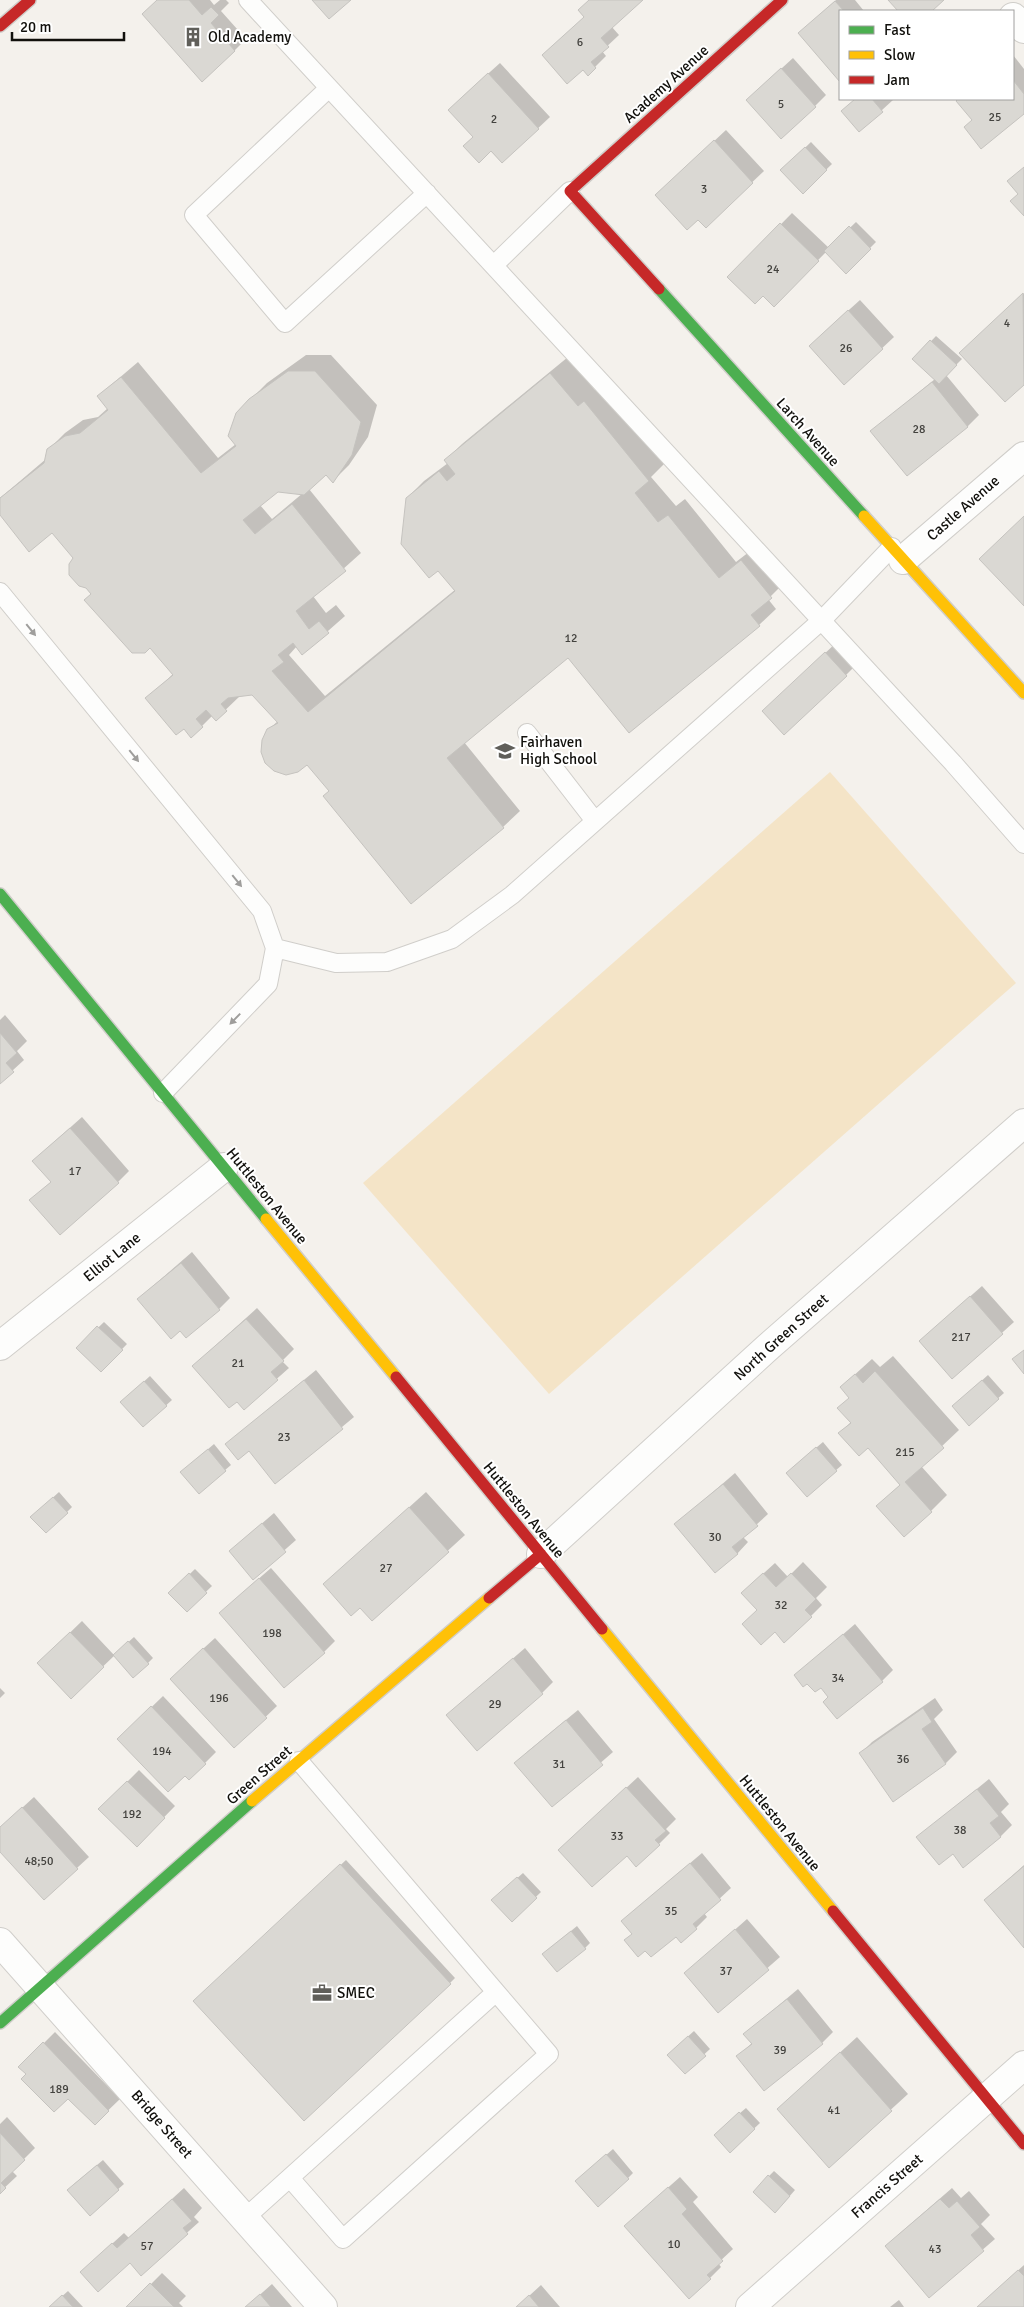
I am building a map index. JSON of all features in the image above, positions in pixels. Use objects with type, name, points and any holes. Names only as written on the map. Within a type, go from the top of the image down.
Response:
[{"type":"main road","points":[[0,26],[30,0]]},
{"type":"main road","name":"Academy Avenue","points":[[570,191],[782,0]]},
{"type":"main road","name":"Larch Avenue","points":[[570,191],[1024,693]]},
{"type":"main road","name":"Huttleston Avenue","points":[[0,894],[1024,2144]]},
{"type":"main road","name":"Green Street","points":[[0,2023],[298,1761],[541,1554]]},
{"type":"street","points":[[998,0],[1007,10]]},
{"type":"street","points":[[1014,18],[1024,29]]},
{"type":"street","name":"Castle Avenue","points":[[897,553],[1024,456]]},
{"type":"street","name":"North Green Street","points":[[541,1554],[767,1348],[1024,1123]]},
{"type":"street","name":"Elliot Lane","points":[[0,1346],[224,1167]]},
{"type":"street","name":"Bridge Street","points":[[0,1942],[41,1986],[323,2307]]},
{"type":"street","name":"Francis Street","points":[[750,2307],[1024,2065]]},
{"type":"lane","points":[[248,0],[953,762],[1024,844]]},
{"type":"lane","points":[[329,88],[194,215],[284,323],[427,193]]},
{"type":"lane","points":[[494,266],[570,191]]},
{"type":"lane","points":[[275,948],[336,963],[387,962],[452,939],[512,895],[897,553]]},
{"type":"lane","points":[[0,592],[262,911],[275,948],[268,984],[163,1093]]},
{"type":"lane","points":[[527,733],[595,821]]},
{"type":"lane","points":[[290,2178],[343,2239],[549,2054],[298,1761]]},
{"type":"lane","points":[[245,2218],[496,1992]]},
{"type":"shaded area","points":[[830,772],[1016,983],[549,1394],[363,1183]]},
{"type":"building","name":"Old Academy","points":[[157,0],[189,0],[202,15],[211,7],[219,15],[211,23],[235,51],[202,82],[142,14]]},
{"type":"building","points":[[312,0],[351,0],[329,19]]},
{"type":"building","points":[[589,0],[643,0],[601,38],[609,47],[591,62],[596,68],[588,76],[583,70],[567,84],[542,55],[584,17],[578,10]]},
{"type":"building","points":[[888,0],[944,0],[933,10],[897,10]]},
{"type":"building","points":[[835,1],[843,10],[839,10],[839,81],[798,33]]},
{"type":"building","points":[[781,68],[816,107],[781,139],[746,100]]},
{"type":"building","points":[[488,73],[539,129],[502,163],[491,151],[479,163],[463,146],[473,137],[448,110]]},
{"type":"building","points":[[1014,81],[1024,94],[1024,114],[981,149],[964,127],[972,120],[956,101],[1014,100]]},
{"type":"building","points":[[854,100],[873,100],[883,112],[859,132],[841,111]]},
{"type":"building","points":[[714,140],[753,183],[706,228],[698,220],[687,230],[655,195]]},
{"type":"building","points":[[805,147],[827,170],[803,194],[780,170]]},
{"type":"building","points":[[1024,167],[1024,216],[1010,201],[1018,194],[1007,181]]},
{"type":"building","points":[[780,223],[819,261],[774,307],[763,296],[755,304],[727,277]]},
{"type":"building","points":[[849,226],[871,249],[846,274],[824,251]]},
{"type":"building","points":[[1023,293],[1024,385],[1005,402],[959,353]]},
{"type":"building","points":[[848,310],[883,349],[844,385],[809,346]]},
{"type":"building","points":[[930,340],[957,365],[939,384],[912,359]]},
{"type":"building","points":[[288,371],[315,371],[361,422],[352,455],[333,483],[326,475],[304,495],[278,492],[243,520],[255,534],[292,504],[346,571],[296,611],[309,629],[319,621],[329,633],[302,655],[293,643],[278,655],[284,662],[272,671],[308,712],[455,591],[438,571],[429,578],[401,544],[406,498],[439,471],[447,481],[455,474],[444,460],[550,373],[578,406],[584,401],[649,481],[635,493],[658,522],[668,515],[719,578],[741,560],[772,598],[751,615],[760,626],[629,733],[568,658],[447,758],[504,828],[411,904],[323,796],[329,791],[307,765],[298,772],[286,775],[274,771],[265,763],[261,752],[262,740],[267,729],[278,723],[252,695],[228,698],[221,704],[227,711],[216,721],[206,710],[196,719],[203,727],[191,738],[184,729],[176,735],[145,698],[173,675],[150,648],[145,653],[132,653],[84,600],[91,594],[86,588],[79,586],[69,575],[69,564],[73,558],[52,533],[29,552],[0,515],[0,498],[44,463],[47,449],[65,436],[80,433],[108,410],[97,396],[121,377],[201,473],[236,446],[228,436],[236,413],[249,399]]},
{"type":"building","points":[[932,382],[968,427],[907,476],[870,431]]},
{"type":"building","points":[[1024,516],[1024,606],[979,559]]},
{"type":"building","points":[[825,652],[847,676],[784,735],[762,711]]},
{"type":"building","points":[[0,1033],[17,1053],[6,1063],[14,1072],[0,1084]]},
{"type":"building","points":[[70,1128],[119,1183],[60,1235],[29,1200],[51,1182],[32,1161]]},
{"type":"building","points":[[181,1263],[220,1310],[186,1338],[180,1331],[171,1339],[137,1299]]},
{"type":"building","points":[[970,1296],[1003,1334],[952,1379],[919,1341]]},
{"type":"building","points":[[246,1319],[284,1361],[271,1372],[278,1380],[244,1410],[237,1402],[229,1408],[192,1366]]},
{"type":"building","points":[[97,1326],[123,1350],[101,1372],[76,1348]]},
{"type":"building","points":[[1024,1350],[1024,1374],[1012,1359]]},
{"type":"building","points":[[875,1371],[944,1448],[905,1482],[932,1512],[904,1537],[876,1506],[900,1485],[868,1448],[859,1456],[838,1433],[851,1423],[837,1408],[849,1398],[840,1387],[855,1374],[863,1383]]},
{"type":"building","points":[[304,1380],[343,1429],[275,1484],[249,1451],[238,1460],[225,1444]]},
{"type":"building","points":[[982,1380],[999,1399],[969,1426],[952,1406]]},
{"type":"building","points":[[144,1381],[167,1406],[143,1427],[120,1402]]},
{"type":"building","points":[[816,1447],[837,1471],[807,1497],[786,1473]]},
{"type":"building","points":[[208,1449],[226,1471],[199,1494],[180,1472]]},
{"type":"building","points":[[723,1484],[758,1526],[732,1547],[738,1554],[715,1573],[674,1524]]},
{"type":"building","points":[[53,1497],[68,1513],[46,1533],[30,1517]]},
{"type":"building","points":[[409,1507],[449,1552],[372,1621],[360,1608],[351,1616],[323,1584]]},
{"type":"building","points":[[262,1523],[286,1552],[253,1580],[229,1551]]},
{"type":"building","points":[[189,1573],[207,1593],[187,1612],[168,1593]]},
{"type":"building","points":[[763,1573],[776,1587],[791,1573],[816,1599],[805,1610],[812,1617],[784,1643],[775,1632],[761,1645],[742,1624],[757,1610],[741,1593]]},
{"type":"building","points":[[259,1578],[325,1653],[284,1688],[219,1613]]},
{"type":"building","points":[[70,1632],[104,1667],[71,1699],[37,1663]]},
{"type":"building","points":[[843,1634],[883,1682],[837,1719],[823,1702],[828,1697],[821,1688],[815,1692],[807,1684],[803,1687],[794,1675]]},
{"type":"building","points":[[128,1641],[149,1664],[133,1678],[113,1655]]},
{"type":"building","points":[[203,1648],[267,1718],[234,1748],[170,1679]]},
{"type":"building","points":[[513,1658],[543,1694],[477,1751],[446,1715]]},
{"type":"building","points":[[151,1706],[206,1764],[189,1780],[185,1776],[168,1792],[117,1739]]},
{"type":"building","points":[[923,1708],[932,1722],[922,1729],[946,1764],[893,1802],[859,1753]]},
{"type":"building","points":[[566,1720],[603,1765],[552,1807],[514,1763]]},
{"type":"building","points":[[127,1781],[165,1818],[137,1847],[98,1809]]},
{"type":"building","points":[[626,1787],[666,1831],[655,1840],[660,1845],[636,1867],[627,1856],[592,1887],[558,1850]]},
{"type":"building","points":[[977,1789],[999,1816],[990,1823],[1001,1837],[963,1868],[953,1854],[939,1865],[916,1837]]},
{"type":"building","points":[[22,1807],[78,1869],[44,1900],[0,1852],[0,1827]]},
{"type":"building","points":[[690,1863],[721,1900],[693,1924],[697,1929],[681,1943],[676,1937],[651,1957],[645,1951],[638,1957],[624,1940],[632,1934],[621,1921]]},
{"type":"building","name":"SMEC","points":[[340,1864],[451,1984],[304,2121],[193,2001]]},
{"type":"building","points":[[1024,1866],[1024,1948],[984,1900]]},
{"type":"building","points":[[517,1877],[537,1898],[512,1922],[491,1900]]},
{"type":"building","points":[[735,1929],[769,1970],[718,2013],[684,1973]]},
{"type":"building","points":[[571,1931],[586,1949],[557,1972],[542,1954]]},
{"type":"building","points":[[787,1999],[823,2044],[764,2091],[736,2056],[752,2044],[743,2034]]},
{"type":"building","points":[[688,2036],[706,2056],[685,2074],[667,2055]]},
{"type":"building","points":[[43,2042],[109,2111],[95,2125],[68,2099],[54,2112],[21,2079],[26,2074],[18,2067]]},
{"type":"building","points":[[840,2052],[892,2111],[829,2168],[777,2109]]},
{"type":"building","points":[[739,2112],[755,2129],[730,2153],[714,2135]]},
{"type":"building","points":[[0,2133],[25,2160],[1,2183],[6,2188],[0,2194]]},
{"type":"building","points":[[606,2154],[629,2179],[598,2207],[575,2181]]},
{"type":"building","points":[[97,2165],[119,2190],[90,2216],[67,2190]]},
{"type":"building","points":[[768,2175],[790,2196],[775,2213],[753,2192]]},
{"type":"building","points":[[668,2187],[687,2209],[682,2214],[723,2261],[707,2275],[711,2279],[689,2299],[624,2226]]},
{"type":"building","points":[[172,2199],[192,2221],[183,2228],[188,2234],[141,2276],[130,2263],[98,2292],[80,2272],[112,2243],[117,2248]]},
{"type":"building","points":[[940,2199],[949,2208],[957,2201],[980,2227],[971,2235],[984,2251],[929,2298],[885,2246]]},
{"type":"building","points":[[1018,2270],[1024,2276],[1024,2307],[977,2307]]},
{"type":"building","points":[[150,2283],[174,2307],[126,2307]]},
{"type":"building","points":[[260,2294],[271,2307],[245,2307]]},
{"type":"building","points":[[62,2295],[73,2307],[49,2307]]},
{"type":"building","points":[[529,2295],[539,2307],[516,2307]]},
{"type":"traffic: fast","points":[[659,289],[864,516]]},
{"type":"traffic: fast","points":[[0,894],[266,1219]]},
{"type":"traffic: fast","points":[[0,2023],[252,1801]]},
{"type":"traffic: slow","points":[[864,516],[1024,693]]},
{"type":"traffic: slow","points":[[266,1219],[396,1377]]},
{"type":"traffic: slow","points":[[252,1801],[489,1598]]},
{"type":"traffic: slow","points":[[602,1629],[833,1911]]},
{"type":"traffic: jam","points":[[0,26],[30,0]]},
{"type":"traffic: jam","points":[[659,289],[570,191],[782,0]]},
{"type":"traffic: jam","points":[[396,1377],[602,1629]]},
{"type":"traffic: jam","points":[[489,1598],[541,1554]]},
{"type":"traffic: jam","points":[[833,1911],[1024,2144]]},
{"type":"place","name":"Old Academy","points":[[193,37]]},
{"type":"place","name":"Fairhaven High School","points":[[505,751]]},
{"type":"place","name":"SMEC","points":[[322,1993]]}]
